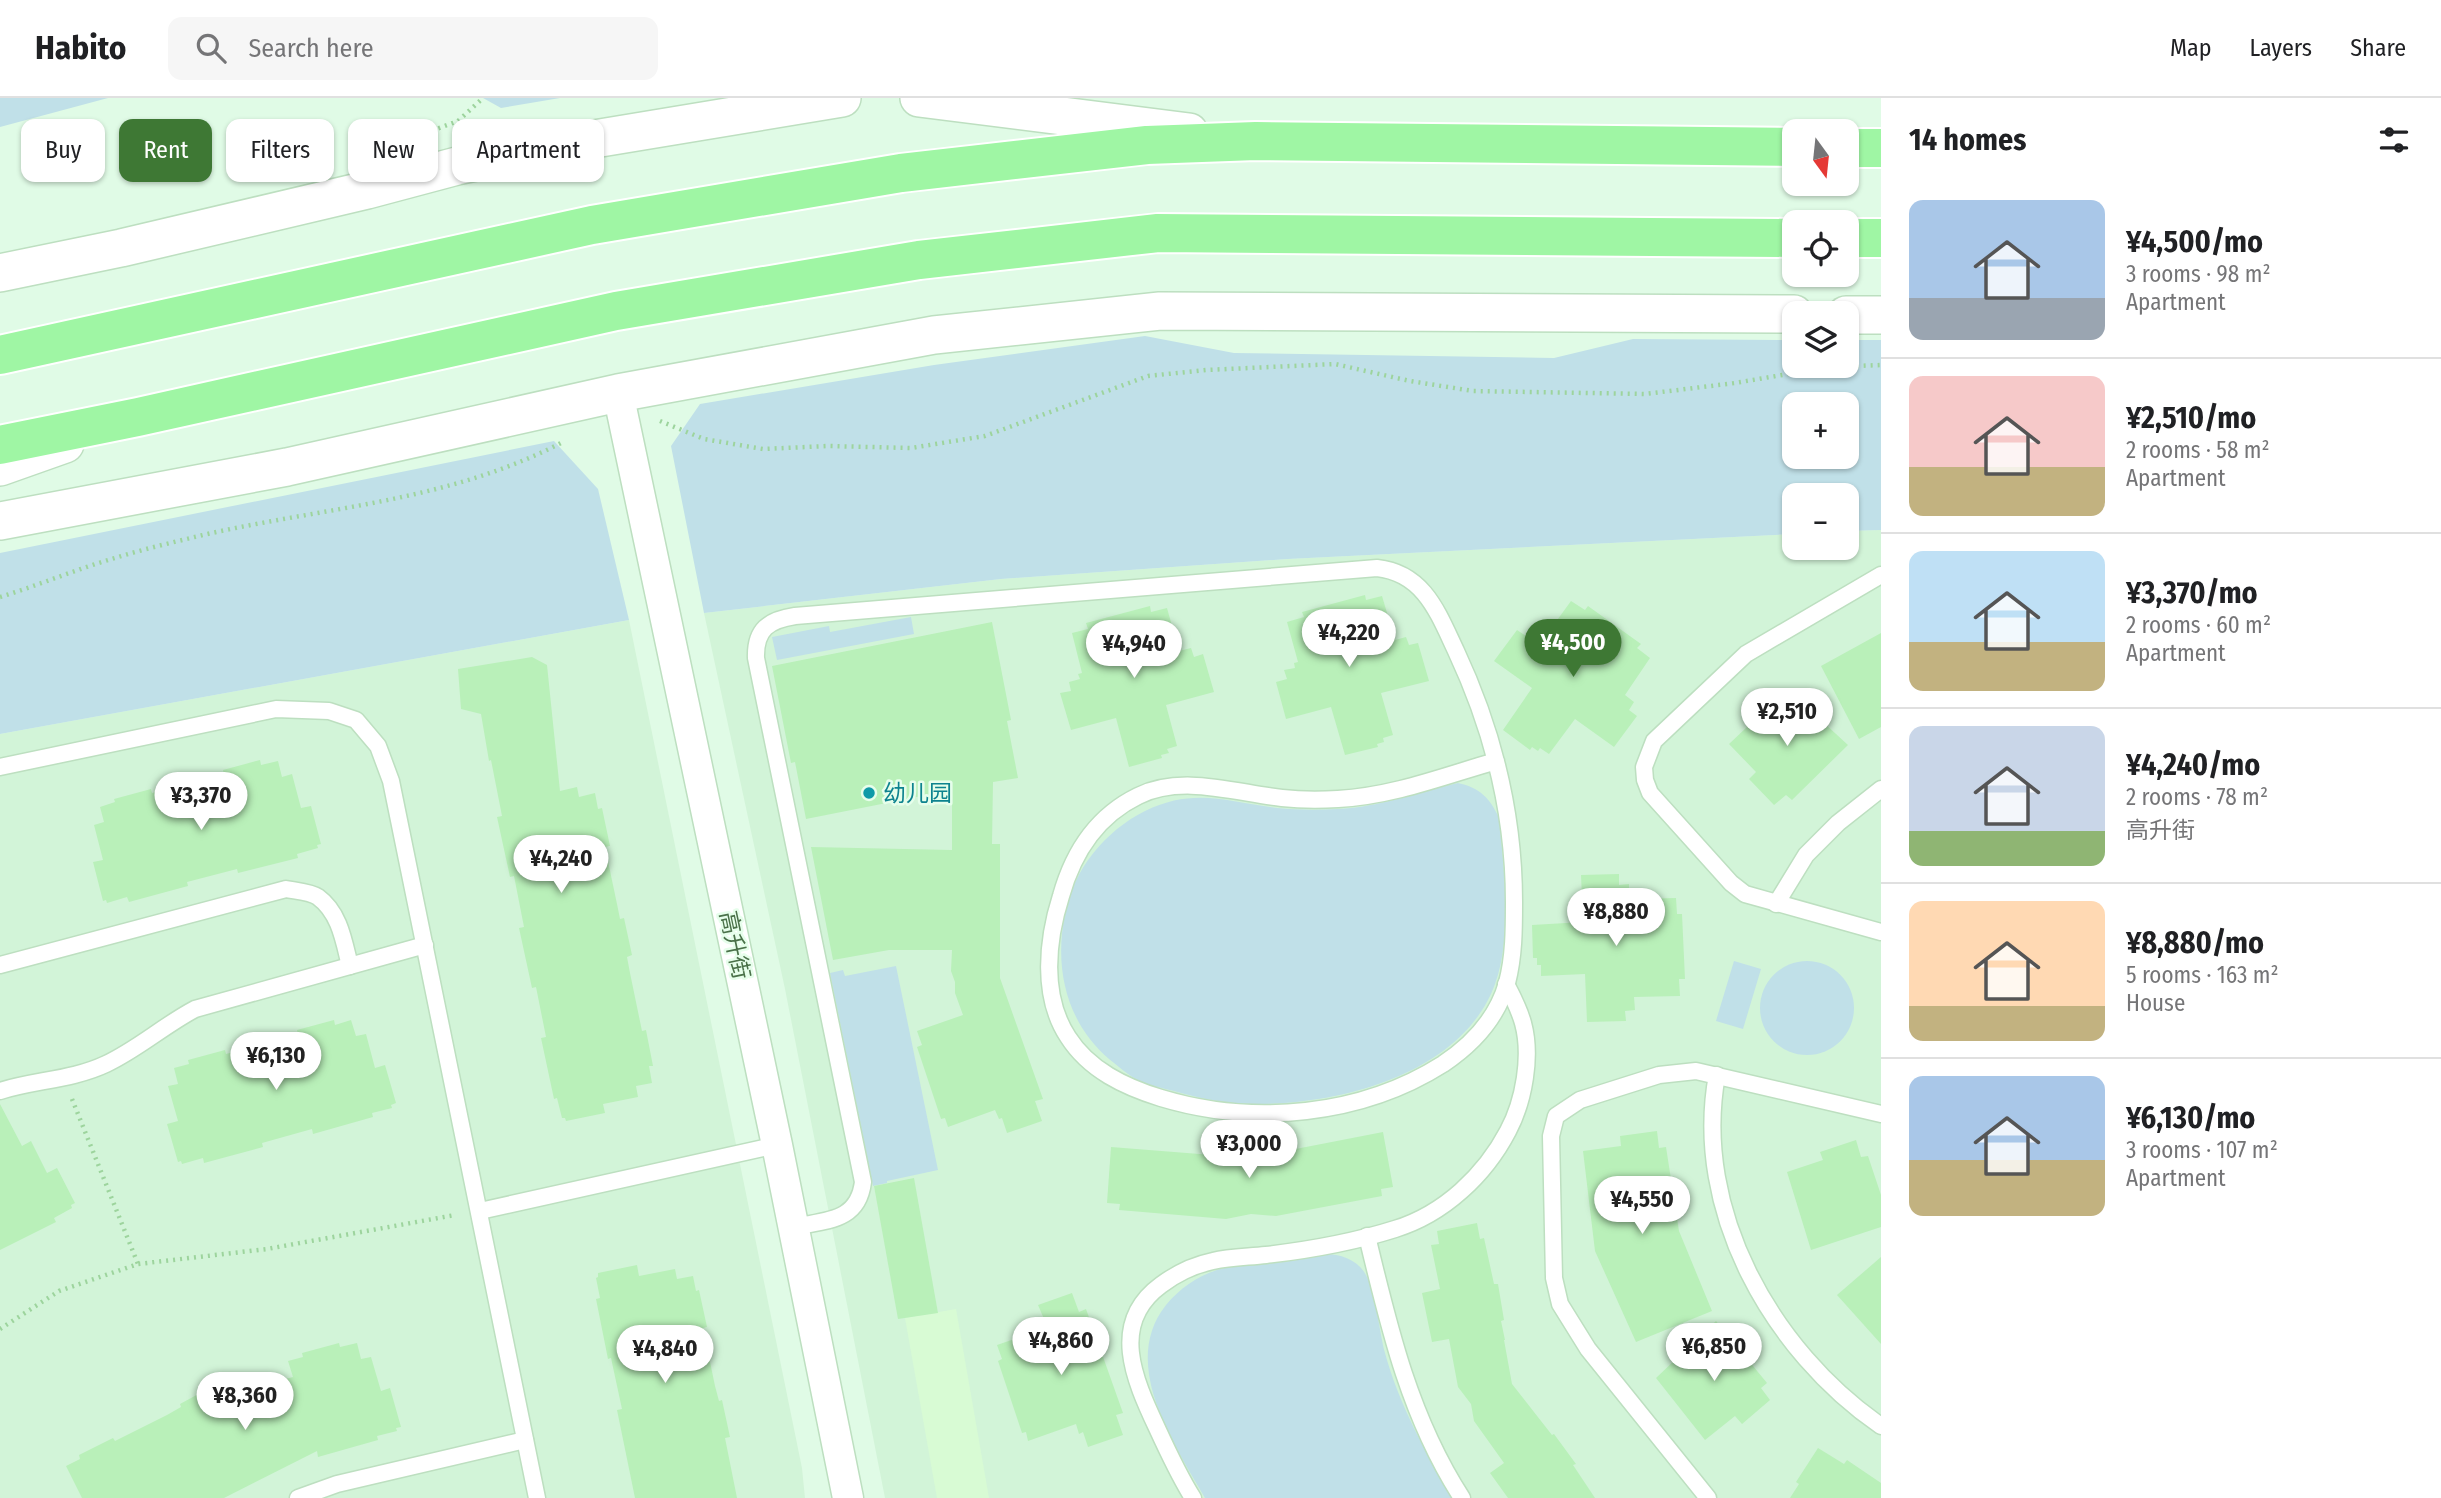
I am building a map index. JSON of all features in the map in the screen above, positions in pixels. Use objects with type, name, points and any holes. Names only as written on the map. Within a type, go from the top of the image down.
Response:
[{"type":"highway","points":[[0,355],[592,225],[901,173],[1147,145],[1256,141],[1782,147]]},
{"type":"highway","points":[[1859,148],[1881,148]]},
{"type":"highway","points":[[0,445],[616,311],[919,260],[1158,233],[1782,238]]},
{"type":"highway","points":[[1859,238],[1881,238]]},
{"type":"street","points":[[0,273],[121,248],[380,187],[457,166],[564,144],[842,98]]},
{"type":"street","points":[[919,98],[1256,141]]},
{"type":"street","points":[[0,295],[121,248]]},
{"type":"street","points":[[0,522],[621,407],[934,335],[1160,311],[1782,314]]},
{"type":"street","points":[[1859,315],[1881,315]]},
{"type":"street","name":"高升街","points":[[621,407],[777,1145],[848,1498]]},
{"type":"street","points":[[0,467],[138,417]]},
{"type":"lane","points":[[794,1227],[846,1214],[856,1205],[863,1182],[757,658],[758,638],[773,621],[795,616],[1377,568],[1403,574],[1422,589],[1440,619],[1481,710],[1496,761],[1509,819],[1514,859],[1513,941],[1506,984],[1496,1009],[1485,1027],[1458,1053],[1418,1079],[1343,1105],[1290,1112],[1242,1113],[1181,1104],[1134,1089],[1111,1078],[1081,1054],[1066,1035],[1056,1011],[1049,958],[1057,908],[1076,854],[1105,818],[1141,794],[1166,788],[1193,786],[1283,798],[1340,799],[1405,789],[1496,761]]},
{"type":"lane","points":[[1881,575],[1746,653],[1654,741],[1644,767],[1650,793],[1731,883],[1745,894],[1881,932]]},
{"type":"lane","points":[[0,767],[276,709],[330,711],[355,720],[378,746],[391,781],[537,1498]]},
{"type":"lane","points":[[1776,904],[1806,855],[1838,823],[1881,789]]},
{"type":"lane","points":[[0,965],[286,889],[317,896],[333,913],[342,932],[351,966]]},
{"type":"lane","points":[[0,1091],[26,1083],[64,1079],[105,1065],[138,1047],[167,1024],[195,1009],[425,945]]},
{"type":"lane","points":[[1193,1498],[1157,1429],[1135,1375],[1130,1335],[1134,1314],[1146,1296],[1169,1279],[1194,1266],[1337,1244],[1397,1229],[1422,1218],[1445,1203],[1485,1168],[1513,1121],[1521,1096],[1526,1051],[1524,1026],[1506,984]]},
{"type":"lane","points":[[1708,1498],[1588,1349],[1560,1304],[1554,1278],[1551,1136],[1556,1116],[1580,1101],[1659,1075],[1696,1071],[1881,1114]]},
{"type":"lane","points":[[1717,1075],[1712,1104],[1713,1147],[1720,1191],[1733,1234],[1750,1275],[1772,1315],[1798,1351],[1828,1384],[1881,1426]]},
{"type":"lane","points":[[480,1211],[777,1145]]},
{"type":"lane","points":[[1367,1236],[1391,1337],[1410,1396],[1437,1454],[1462,1498]]},
{"type":"lane","points":[[298,1498],[337,1484],[525,1440]]},
{"type":"path","points":[[621,407],[704,439],[763,449],[828,446],[911,448],[985,436],[1148,376],[1206,370],[1335,364],[1410,381],[1473,391],[1645,394],[1735,383],[1829,367],[1881,365]]},
{"type":"path","points":[[0,597],[114,558],[205,535],[382,503],[485,475],[534,457],[566,440]]},
{"type":"path","points":[[64,1079],[138,1264]]},
{"type":"path","points":[[0,1329],[59,1291],[138,1264],[267,1249],[480,1211]]},
{"type":"shaded area","points":[[0,98],[108,98],[21,119],[21,121],[0,127]]},
{"type":"shaded area","points":[[483,98],[560,98],[501,108]]},
{"type":"shaded area","points":[[1145,336],[1234,353],[1554,358],[1633,339],[1782,340],[1782,378],[1859,378],[1859,340],[1881,340],[1881,530],[1859,531],[1859,483],[1782,483],[1782,535],[1288,559],[1001,579],[704,613],[671,446],[700,404],[934,365]]},
{"type":"shaded area","points":[[554,441],[598,489],[629,620],[0,734],[0,553]]},
{"type":"shaded area","points":[[1881,530],[1881,1498],[885,1498],[785,989],[704,613],[1001,579],[1288,559],[1782,535],[1782,560],[1859,560],[1859,531]]},
{"type":"shaded area","points":[[911,617],[914,634],[777,660],[772,637],[829,626],[830,632]]},
{"type":"shaded area","points":[[629,620],[802,1468],[805,1498],[0,1498],[0,734]]},
{"type":"shaded area","points":[[1458,783],[1483,795],[1499,818],[1506,907],[1503,953],[1491,994],[1473,1023],[1448,1047],[1419,1066],[1386,1081],[1316,1099],[1280,1103],[1228,1103],[1139,1081],[1109,1059],[1082,1028],[1073,1011],[1063,974],[1061,954],[1065,914],[1075,882],[1083,867],[1104,841],[1130,819],[1163,804],[1196,798],[1285,809],[1338,809],[1384,802]]},
{"type":"shaded area","points":[[1734,961],[1761,969],[1743,1029],[1716,1021]]},
{"type":"shaded area","points":[[1807,961],[1825,964],[1840,975],[1851,990],[1854,1008],[1851,1026],[1840,1041],[1825,1052],[1807,1055],[1789,1052],[1774,1041],[1763,1026],[1760,1008],[1763,990],[1774,975],[1789,964]]},
{"type":"shaded area","points":[[896,966],[938,1170],[873,1186],[830,973],[843,970],[845,976]]},
{"type":"shaded area","points":[[1325,1254],[1348,1259],[1358,1265],[1366,1275],[1375,1301],[1385,1353],[1405,1409],[1453,1498],[1205,1498],[1179,1453],[1156,1403],[1150,1378],[1148,1352],[1153,1328],[1166,1305],[1192,1282],[1224,1268],[1292,1261]]},
{"type":"shaded area","points":[[956,1309],[989,1498],[937,1498],[905,1318]]},
{"type":"building","points":[[1365,595],[1366,600],[1382,596],[1395,640],[1406,637],[1409,645],[1418,643],[1429,681],[1381,693],[1393,735],[1383,738],[1384,742],[1377,744],[1378,747],[1345,755],[1331,707],[1286,719],[1276,682],[1287,679],[1284,670],[1295,668],[1294,663],[1298,662],[1287,622],[1304,617],[1302,612]]},
{"type":"building","points":[[1571,601],[1585,610],[1588,606],[1641,644],[1637,648],[1650,658],[1625,695],[1634,702],[1629,710],[1637,716],[1614,747],[1575,719],[1549,754],[1540,748],[1538,751],[1532,747],[1530,750],[1503,730],[1532,688],[1494,661],[1517,630],[1526,636],[1531,629],[1540,635],[1543,632],[1547,634]]},
{"type":"building","points":[[1150,606],[1151,612],[1167,608],[1179,651],[1191,648],[1194,657],[1203,654],[1214,692],[1166,705],[1177,746],[1167,749],[1169,753],[1161,755],[1162,758],[1129,767],[1116,718],[1071,730],[1060,693],[1071,691],[1069,682],[1080,679],[1078,674],[1082,673],[1072,633],[1088,629],[1086,623]]},
{"type":"building","points":[[992,622],[1011,720],[1007,721],[1018,778],[993,782],[992,844],[1000,844],[1000,978],[1043,1099],[1035,1101],[1042,1121],[1007,1133],[1002,1118],[999,1119],[995,1110],[948,1127],[945,1118],[941,1119],[917,1047],[922,1045],[917,1031],[963,1015],[951,971],[952,950],[889,950],[833,960],[811,847],[952,850],[952,790],[806,819],[795,762],[791,763],[772,666]]},
{"type":"building","points":[[1881,633],[1881,727],[1859,739],[1821,666]]},
{"type":"building","points":[[532,657],[547,665],[560,791],[577,787],[579,797],[595,793],[598,809],[602,808],[610,846],[605,847],[620,919],[624,918],[632,955],[627,957],[630,973],[642,1031],[646,1030],[653,1066],[649,1066],[652,1083],[636,1086],[638,1097],[603,1104],[605,1113],[566,1121],[562,1118],[557,1098],[554,1099],[541,1038],[546,1037],[536,987],[532,988],[519,928],[524,927],[514,876],[510,877],[497,817],[502,816],[481,714],[461,709],[458,669]]},
{"type":"building","points":[[1787,689],[1848,745],[1792,800],[1786,795],[1774,805],[1749,779],[1756,772],[1729,744]]},
{"type":"building","points":[[260,760],[261,765],[278,761],[282,777],[292,774],[301,808],[311,806],[321,844],[317,845],[318,848],[297,854],[298,858],[238,873],[237,869],[187,882],[188,886],[129,902],[127,897],[107,903],[106,900],[103,901],[93,862],[103,860],[94,825],[104,822],[100,807],[115,802],[114,799],[151,789],[152,793],[224,774],[223,770]]},
{"type":"building","points":[[1619,874],[1619,885],[1629,884],[1629,895],[1634,895],[1634,899],[1676,898],[1677,914],[1682,914],[1685,979],[1679,979],[1680,996],[1634,997],[1635,1010],[1625,1011],[1626,1021],[1587,1022],[1585,974],[1541,976],[1541,965],[1537,965],[1537,958],[1533,958],[1532,925],[1583,922],[1581,875]]},
{"type":"building","points":[[334,1020],[335,1025],[351,1020],[356,1036],[366,1034],[375,1068],[385,1065],[396,1103],[391,1105],[392,1108],[372,1113],[373,1117],[313,1134],[312,1129],[262,1143],[263,1147],[204,1163],[203,1158],[182,1164],[181,1161],[178,1162],[167,1124],[178,1121],[168,1086],[178,1084],[174,1068],[189,1064],[188,1060],[225,1050],[226,1054],[298,1034],[297,1030]]},
{"type":"building","points":[[0,1104],[22,1146],[31,1141],[47,1173],[57,1168],[75,1203],[71,1205],[72,1208],[54,1218],[56,1222],[0,1250]]},
{"type":"building","points":[[1657,1131],[1659,1148],[1666,1147],[1679,1231],[1712,1311],[1636,1342],[1595,1251],[1583,1151],[1621,1146],[1620,1136]]},
{"type":"building","points":[[1383,1132],[1393,1187],[1381,1189],[1382,1196],[1276,1216],[1251,1214],[1226,1219],[1119,1210],[1120,1204],[1107,1203],[1111,1147],[1250,1158]]},
{"type":"building","points":[[1856,1140],[1861,1157],[1868,1156],[1881,1195],[1881,1227],[1811,1250],[1787,1172],[1823,1160],[1820,1152]]},
{"type":"building","points":[[914,1178],[938,1313],[898,1319],[874,1186]]},
{"type":"building","points":[[1477,1223],[1480,1239],[1484,1238],[1494,1284],[1498,1284],[1504,1320],[1501,1321],[1512,1384],[1576,1464],[1573,1465],[1595,1498],[1508,1498],[1490,1473],[1504,1463],[1474,1421],[1471,1404],[1458,1387],[1449,1339],[1432,1342],[1422,1293],[1440,1289],[1431,1245],[1439,1244],[1437,1231]]},
{"type":"building","points":[[1881,1257],[1881,1344],[1837,1295]]},
{"type":"building","points":[[637,1265],[639,1276],[675,1269],[677,1279],[693,1276],[707,1327],[703,1328],[715,1386],[719,1401],[722,1400],[730,1437],[725,1438],[737,1498],[635,1498],[617,1410],[622,1409],[611,1358],[608,1359],[596,1299],[600,1298],[596,1278],[598,1273]]},
{"type":"building","points":[[1072,1293],[1079,1312],[1086,1309],[1123,1413],[1116,1415],[1123,1435],[1088,1447],[1083,1432],[1079,1434],[1076,1424],[1028,1441],[1026,1432],[1022,1433],[998,1361],[1002,1359],[997,1345],[1043,1329],[1040,1321],[1044,1319],[1038,1305]]},
{"type":"building","points":[[1716,1321],[1767,1383],[1761,1388],[1770,1400],[1742,1424],[1735,1416],[1705,1440],[1656,1378]]},
{"type":"building","points":[[339,1343],[340,1347],[357,1343],[361,1359],[371,1357],[381,1391],[390,1388],[401,1427],[396,1428],[397,1431],[377,1436],[378,1440],[318,1457],[317,1451],[224,1498],[82,1498],[66,1466],[80,1459],[79,1455],[113,1438],[115,1441],[167,1415],[181,1407],[180,1404],[213,1386],[215,1391],[231,1383],[238,1398],[265,1384],[293,1377],[288,1361],[303,1357],[302,1353]]},
{"type":"building","points":[[1818,1448],[1844,1464],[1847,1460],[1881,1483],[1881,1498],[1790,1498],[1799,1484],[1796,1482]]},
{"type":"place","name":"幼儿园","points":[[869,793]]}]
